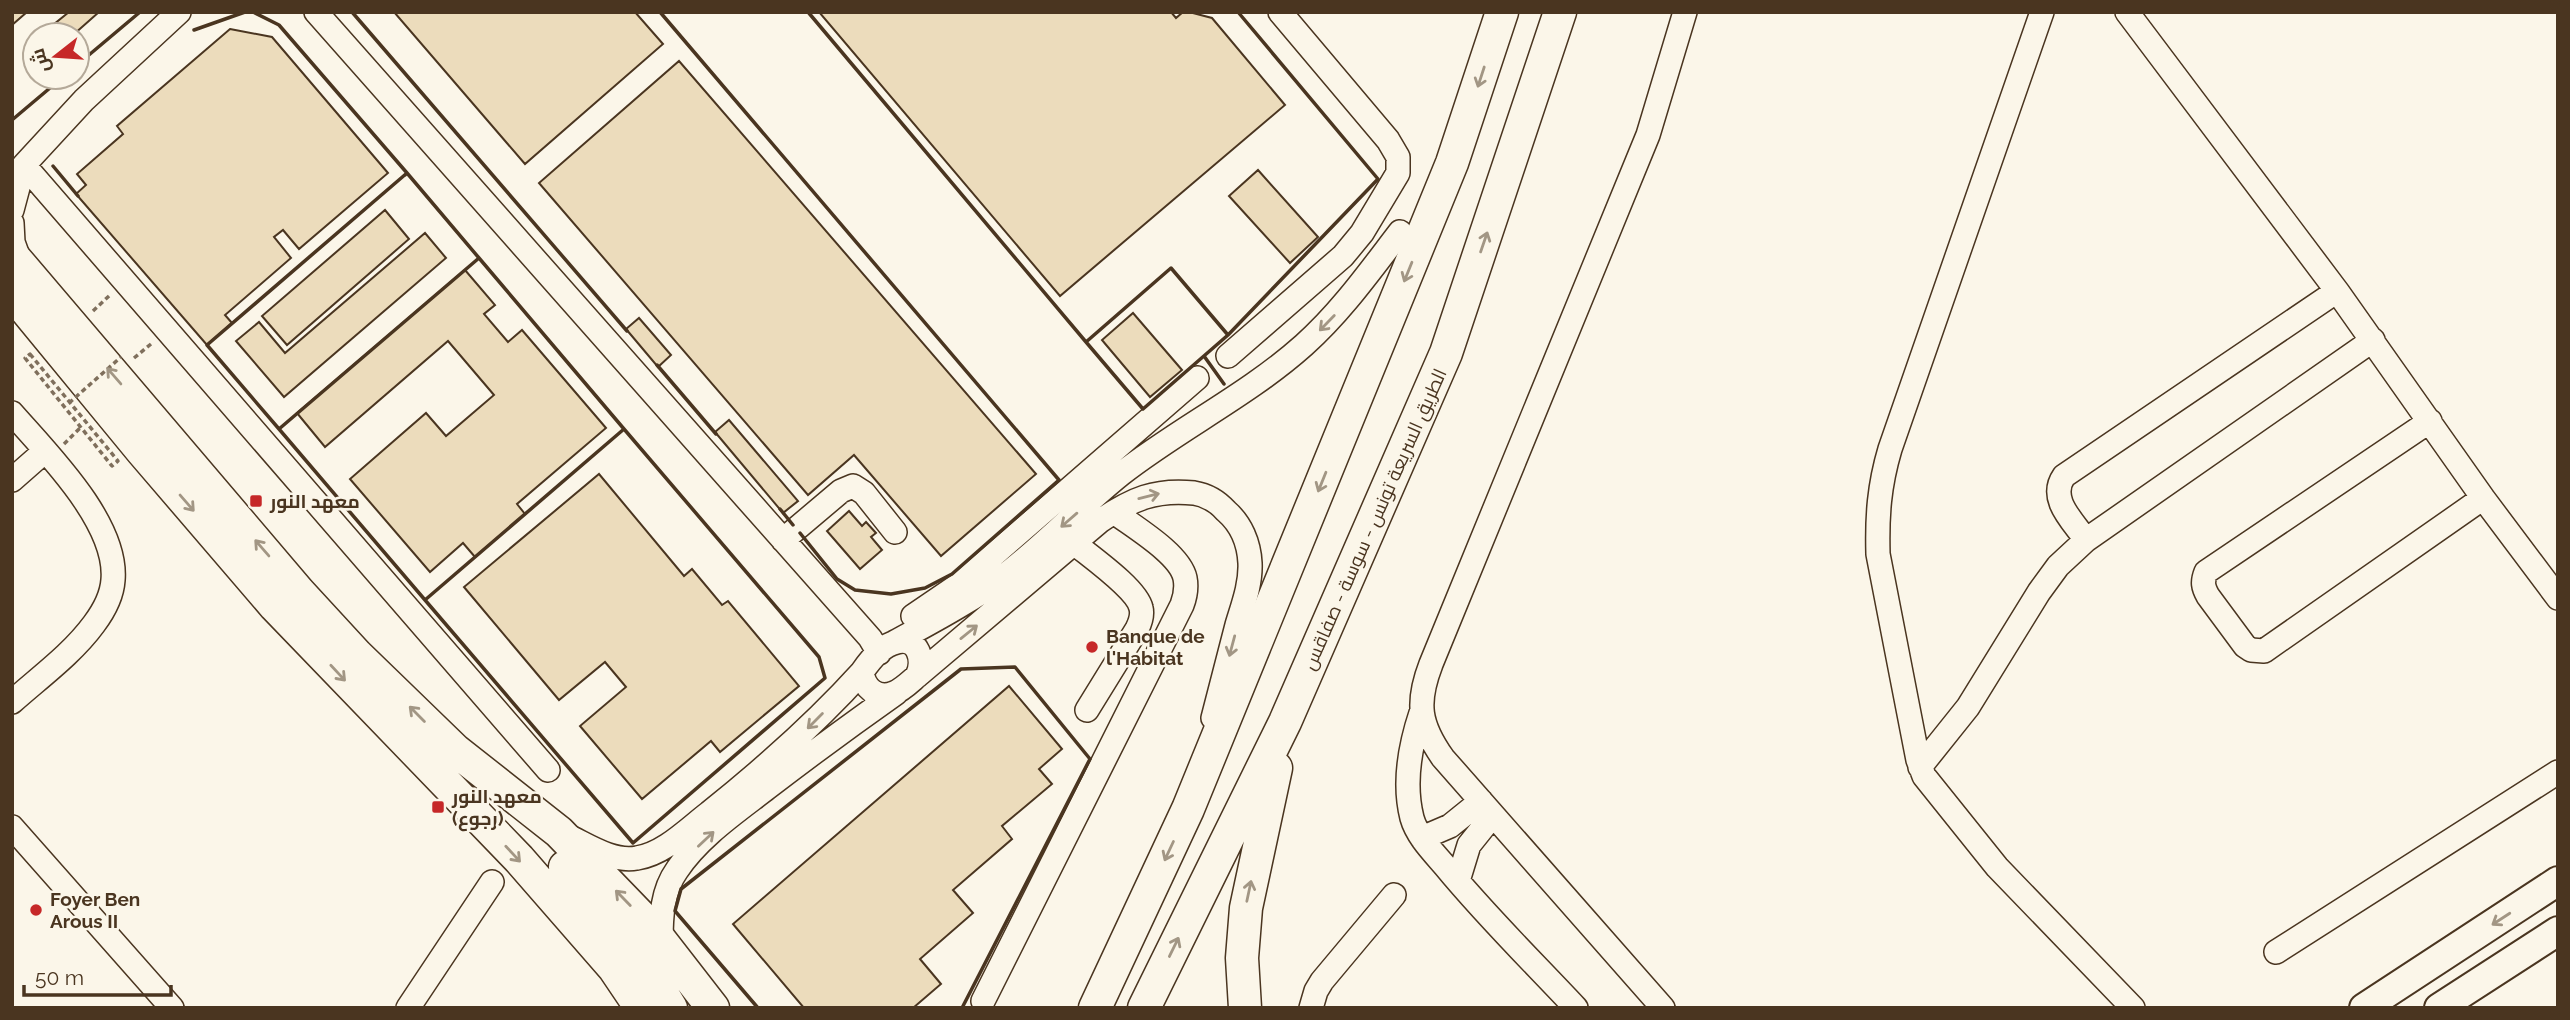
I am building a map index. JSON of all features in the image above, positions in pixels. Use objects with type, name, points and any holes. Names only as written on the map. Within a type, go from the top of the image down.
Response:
[{"type":"highway","points":[[1095,1008],[1188,809],[1452,163],[1502,12]]},
{"type":"highway","name":"الطريق السريعة تونس - سوسة - صفاقس","points":[[1144,1008],[1285,722],[1446,353],[1560,12]]},
{"type":"highway","points":[[1400,232],[1452,163]]},
{"type":"highway","points":[[16,273],[357,655],[455,750],[579,882],[635,952],[671,1008]]},
{"type":"highway","points":[[16,273],[142,452],[275,606],[519,859],[614,968],[641,1008]]},
{"type":"highway","points":[[1245,1008],[1242,958],[1246,908],[1285,722]]},
{"type":"highway","points":[[455,750],[558,832],[623,897],[713,1008]]},
{"type":"highway","points":[[586,939],[627,1008]]},
{"type":"main road","points":[[2364,1008],[2558,881]]},
{"type":"main road","points":[[2439,1008],[2558,930]]},
{"type":"street","points":[[12,210],[18,167],[84,100],[179,12]]},
{"type":"street","points":[[316,12],[783,540],[881,644],[910,643],[920,654],[922,662],[917,676]]},
{"type":"street","points":[[1227,356],[1343,256],[1370,221],[1398,173],[1398,157],[1388,140],[1280,12]]},
{"type":"street","points":[[1576,1008],[1458,881],[1422,838],[1413,820],[1408,778],[1409,756],[1421,713],[1422,688],[1648,135],[1685,12]]},
{"type":"street","points":[[2042,12],[1890,449],[1880,483],[1878,554],[1920,766],[1929,785],[1997,867],[2133,1008]]},
{"type":"street","points":[[2127,12],[2337,291],[2483,498],[2558,598]]},
{"type":"street","points":[[18,167],[124,281],[548,770]]},
{"type":"street","points":[[12,223],[16,273]]},
{"type":"street","points":[[881,644],[965,603],[1007,574],[1121,474],[1304,345],[1346,302],[1400,232]]},
{"type":"street","points":[[2086,540],[2059,499],[2058,486],[2063,476],[2337,291]]},
{"type":"street","points":[[1920,766],[1968,707],[2052,574],[2086,540],[2373,340]]},
{"type":"street","points":[[558,832],[619,858],[639,858],[657,851],[677,838],[771,763],[810,727],[862,672],[881,644],[911,617],[960,584],[1197,378]]},
{"type":"street","points":[[12,413],[91,508],[102,529],[110,555],[113,580],[107,603],[95,623],[78,643],[12,702]]},
{"type":"street","points":[[2430,421],[2206,572],[2203,589],[2245,646],[2251,650],[2264,651],[2483,498]]},
{"type":"street","points":[[12,480],[46,451]]},
{"type":"street","points":[[1106,456],[1121,474]]},
{"type":"street","points":[[783,540],[841,491],[853,486],[864,493],[895,532]]},
{"type":"street","points":[[661,942],[661,914],[676,872],[688,855],[729,817],[818,748],[896,693],[1114,512],[1147,495],[1173,492],[1199,494],[1221,506],[1238,524],[1248,547],[1250,560],[1248,586],[1188,809]]},
{"type":"street","points":[[983,1001],[1176,618],[1186,593],[1181,566],[1114,512]]},
{"type":"street","points":[[1074,543],[1133,594],[1141,607],[1142,615],[1137,629],[1087,710]]},
{"type":"street","points":[[862,672],[863,679],[872,691],[886,695],[896,693]]},
{"type":"street","points":[[1421,713],[1428,737],[1443,758],[1663,1008]]},
{"type":"street","points":[[2276,952],[2558,772]]},
{"type":"street","points":[[1422,838],[1488,808]]},
{"type":"street","points":[[1458,881],[1469,845],[1488,808]]},
{"type":"street","points":[[12,827],[172,1008]]},
{"type":"street","points":[[408,1008],[492,882]]},
{"type":"street","points":[[1311,1008],[1322,981],[1394,895]]},
{"type":"path","points":[[86,317],[124,281]]},
{"type":"path","points":[[30,354],[25,358],[112,466],[118,461],[106,447]]},
{"type":"path","points":[[69,402],[121,356]]},
{"type":"building","points":[[12,12],[27,12],[12,25]]},
{"type":"building","points":[[69,12],[99,12],[89,21],[58,21]]},
{"type":"building","points":[[394,12],[635,12],[663,44],[525,164]]},
{"type":"building","points":[[819,12],[1171,12],[1176,18],[1183,12],[1189,12],[1212,18],[1285,105],[1060,296]]},
{"type":"building","points":[[230,29],[272,37],[388,173],[299,249],[283,230],[274,237],[291,258],[225,315],[232,323],[207,345],[76,194],[86,185],[77,174],[123,134],[117,126]]},
{"type":"building","points":[[679,61],[1036,474],[941,556],[854,455],[808,495],[539,183]]},
{"type":"building","points":[[1258,170],[1318,237],[1290,263],[1229,196]]},
{"type":"building","points":[[385,210],[409,239],[287,345],[262,316]]},
{"type":"building","points":[[425,233],[446,258],[284,397],[236,341],[259,322],[285,353]]},
{"type":"building","points":[[465,270],[495,305],[484,314],[508,342],[522,330],[606,428],[517,504],[525,514],[475,557],[463,543],[430,572],[350,479],[426,413],[446,436],[494,395],[448,341],[325,447],[297,413]]},
{"type":"building","points":[[1133,313],[1182,370],[1150,397],[1102,340]]},
{"type":"building","points":[[639,318],[671,355],[658,367],[626,329]]},
{"type":"building","points":[[729,420],[798,501],[783,513],[715,432]]},
{"type":"building","points":[[599,474],[684,576],[692,569],[722,605],[728,601],[799,686],[720,752],[711,741],[642,799],[580,726],[626,687],[605,662],[559,700],[464,587]]},
{"type":"building","points":[[849,511],[862,526],[866,522],[876,533],[871,537],[882,550],[860,569],[827,531]]},
{"type":"building","points":[[1009,686],[1062,749],[1039,769],[1052,784],[1002,826],[1012,839],[953,890],[973,913],[920,959],[941,984],[913,1008],[804,1008],[733,924]]},
{"type":"wall","points":[[91,53],[140,12]]},
{"type":"wall","points":[[194,30],[245,12]]},
{"type":"wall","points":[[253,12],[279,25],[407,173],[405,175]]},
{"type":"wall","points":[[352,12],[627,331]]},
{"type":"wall","points":[[660,12],[1059,480],[952,574],[925,588],[891,594],[855,590],[837,579],[800,533]]},
{"type":"wall","points":[[808,12],[1086,342],[1171,268],[1228,335],[1378,179],[1238,12]]},
{"type":"wall","points":[[12,120],[46,91]]},
{"type":"wall","points":[[53,166],[78,196]]},
{"type":"wall","points":[[407,173],[479,258],[279,429],[207,345],[407,173]]},
{"type":"wall","points":[[479,258],[624,429],[425,600],[279,429],[479,258]]},
{"type":"wall","points":[[1171,268],[1228,335],[1143,409],[1086,342],[1171,268]]},
{"type":"wall","points":[[1204,356],[1224,384]]},
{"type":"wall","points":[[657,365],[716,434]]},
{"type":"wall","points":[[624,429],[819,657],[825,678],[633,843],[425,600],[624,429]]},
{"type":"wall","points":[[780,509],[793,525]]},
{"type":"wall","points":[[758,1008],[675,911],[681,889],[961,669],[1015,667],[1090,759],[962,1008]]},
{"type":"place","name":"معهد النور","points":[[256,501]]},
{"type":"place","name":"Banque de l'Habitat","points":[[1092,647]]},
{"type":"place","name":"معهد النور (رجوع)","points":[[438,807]]},
{"type":"place","name":"Foyer Ben Arous II","points":[[36,910]]}]
